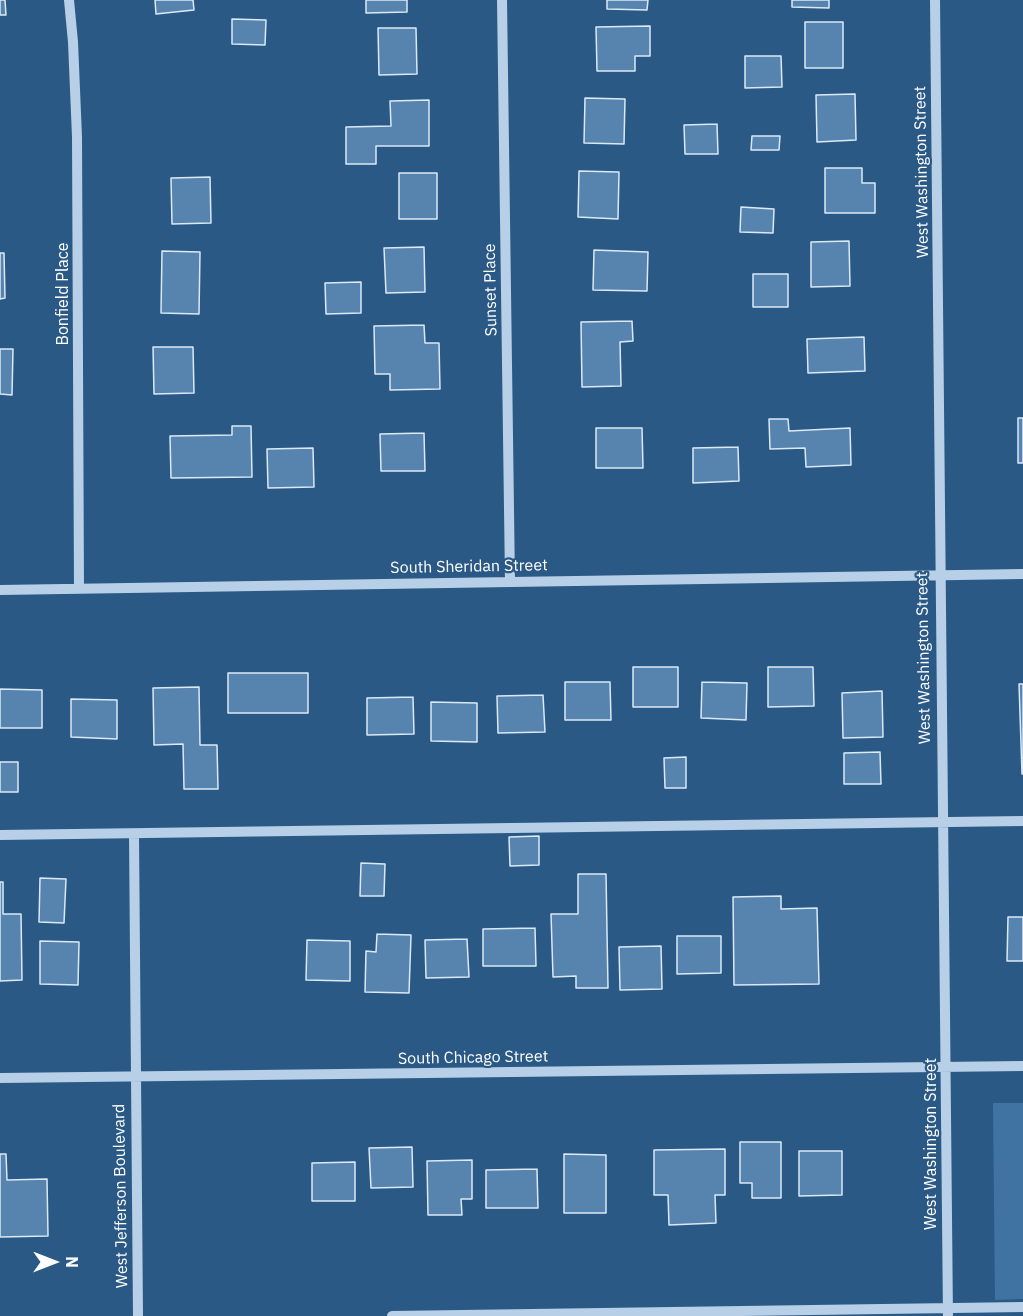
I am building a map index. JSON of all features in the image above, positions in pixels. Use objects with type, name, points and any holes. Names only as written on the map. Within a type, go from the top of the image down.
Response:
[{"type":"street","name":"Bonfield Place","points":[[69,0],[74,42],[77,137],[79,589]]},
{"type":"street","name":"Sunset Place","points":[[502,0],[510,581]]},
{"type":"street","name":"West Washington Street","points":[[935,0],[938,575],[948,1312]]},
{"type":"street","name":"South Sheridan Street","points":[[0,590],[1023,574]]},
{"type":"street","points":[[0,835],[1023,821]]},
{"type":"street","name":"West Jefferson Boulevard","points":[[134,834],[138,1316]]},
{"type":"street","name":"South Chicago Street","points":[[0,1078],[1023,1066]]},
{"type":"street","points":[[392,1316],[948,1312],[1023,1307]]},
{"type":"shaded area","points":[[993,1103],[1023,1103],[1023,1299],[995,1300]]},
{"type":"building","points":[[0,0],[5,0],[6,15],[0,15]]},
{"type":"building","points":[[155,0],[193,0],[194,10],[156,14]]},
{"type":"building","points":[[366,0],[407,0],[407,12],[366,13]]},
{"type":"building","points":[[607,0],[648,0],[647,10],[607,9]]},
{"type":"building","points":[[792,0],[829,0],[829,8],[792,7]]},
{"type":"building","points":[[232,19],[266,20],[265,45],[232,44]]},
{"type":"building","points":[[805,22],[843,22],[843,68],[805,68]]},
{"type":"building","points":[[650,26],[650,56],[635,56],[635,71],[597,71],[596,27]]},
{"type":"building","points":[[378,28],[416,28],[417,74],[379,75]]},
{"type":"building","points":[[745,56],[781,56],[782,87],[745,88]]},
{"type":"building","points":[[855,94],[856,140],[817,142],[816,95]]},
{"type":"building","points":[[585,98],[625,99],[624,144],[584,143]]},
{"type":"building","points":[[429,100],[429,146],[376,146],[376,164],[346,164],[346,127],[391,126],[390,101]]},
{"type":"building","points":[[717,124],[718,154],[685,154],[684,125]]},
{"type":"building","points":[[752,136],[780,136],[779,150],[751,150]]},
{"type":"building","points":[[825,168],[862,168],[862,183],[875,183],[875,213],[825,213]]},
{"type":"building","points":[[579,171],[619,172],[618,219],[578,217]]},
{"type":"building","points":[[399,173],[437,173],[437,219],[399,219]]},
{"type":"building","points":[[210,177],[211,223],[172,224],[171,178]]},
{"type":"building","points":[[741,207],[774,209],[773,233],[740,232]]},
{"type":"building","points":[[849,241],[850,286],[811,287],[811,242]]},
{"type":"building","points":[[424,247],[425,292],[386,293],[384,248]]},
{"type":"building","points":[[594,250],[648,252],[647,291],[593,290]]},
{"type":"building","points":[[162,251],[200,252],[199,314],[161,313]]},
{"type":"building","points":[[0,253],[4,253],[5,298],[0,299]]},
{"type":"building","points":[[753,274],[788,274],[788,307],[753,307]]},
{"type":"building","points":[[361,282],[361,313],[326,314],[325,283]]},
{"type":"building","points":[[632,321],[633,341],[620,342],[621,386],[582,387],[581,322]]},
{"type":"building","points":[[424,325],[425,343],[439,343],[440,389],[390,390],[390,374],[375,374],[374,326]]},
{"type":"building","points":[[864,337],[865,371],[808,373],[807,339]]},
{"type":"building","points":[[153,347],[193,347],[194,393],[154,394]]},
{"type":"building","points":[[0,349],[13,349],[12,395],[0,394]]},
{"type":"building","points":[[1018,418],[1023,418],[1023,463],[1018,463]]},
{"type":"building","points":[[769,419],[788,419],[789,431],[850,428],[851,465],[806,467],[805,448],[770,449]]},
{"type":"building","points":[[232,426],[251,426],[252,477],[171,478],[170,436],[232,435]]},
{"type":"building","points":[[596,428],[642,428],[643,468],[596,468]]},
{"type":"building","points":[[424,433],[425,471],[381,471],[380,434]]},
{"type":"building","points":[[738,447],[739,481],[693,483],[693,448]]},
{"type":"building","points":[[313,448],[314,487],[268,488],[267,449]]},
{"type":"building","points":[[633,667],[678,667],[678,707],[633,707]]},
{"type":"building","points":[[768,667],[813,667],[814,706],[768,707]]},
{"type":"building","points":[[228,673],[308,673],[308,713],[228,713]]},
{"type":"building","points":[[565,682],[610,682],[611,720],[565,720]]},
{"type":"building","points":[[702,682],[747,683],[746,720],[701,718]]},
{"type":"building","points":[[1019,684],[1023,684],[1023,774],[1022,774]]},
{"type":"building","points":[[199,687],[200,745],[217,745],[218,789],[184,789],[183,744],[154,745],[153,688]]},
{"type":"building","points":[[0,689],[42,690],[42,728],[0,728]]},
{"type":"building","points":[[882,691],[883,737],[843,738],[842,693]]},
{"type":"building","points":[[543,695],[545,732],[498,733],[497,696]]},
{"type":"building","points":[[413,697],[414,734],[367,735],[367,698]]},
{"type":"building","points":[[71,699],[117,700],[117,739],[71,737]]},
{"type":"building","points":[[431,702],[477,703],[477,742],[431,741]]},
{"type":"building","points":[[880,752],[881,784],[844,784],[844,753]]},
{"type":"building","points":[[686,757],[686,788],[665,788],[664,758]]},
{"type":"building","points":[[0,762],[18,762],[18,792],[0,792]]},
{"type":"building","points":[[539,836],[539,865],[510,866],[509,837]]},
{"type":"building","points":[[361,863],[385,864],[384,896],[360,896]]},
{"type":"building","points":[[578,874],[606,874],[608,988],[576,988],[576,976],[553,977],[551,914],[578,914]]},
{"type":"building","points":[[40,878],[66,879],[64,923],[39,922]]},
{"type":"building","points":[[0,882],[3,882],[3,914],[21,914],[22,980],[0,981]]},
{"type":"building","points":[[781,896],[781,909],[817,908],[819,984],[734,985],[733,897]]},
{"type":"building","points":[[1008,917],[1023,917],[1023,961],[1007,961]]},
{"type":"building","points":[[535,928],[536,966],[483,966],[483,929]]},
{"type":"building","points":[[377,934],[411,935],[409,993],[365,992],[366,951],[376,952]]},
{"type":"building","points":[[677,936],[721,936],[721,973],[677,974]]},
{"type":"building","points":[[467,939],[469,977],[426,978],[425,940]]},
{"type":"building","points":[[307,940],[350,941],[350,981],[306,980]]},
{"type":"building","points":[[40,941],[79,942],[78,985],[40,984]]},
{"type":"building","points":[[661,946],[662,989],[620,990],[619,947]]},
{"type":"building","points":[[740,1142],[781,1142],[781,1198],[752,1198],[752,1183],[740,1183]]},
{"type":"building","points":[[412,1147],[413,1187],[371,1188],[369,1148]]},
{"type":"building","points":[[725,1149],[725,1195],[715,1195],[716,1223],[669,1225],[668,1195],[654,1195],[654,1150]]},
{"type":"building","points":[[799,1151],[842,1151],[842,1195],[799,1196]]},
{"type":"building","points":[[0,1154],[6,1154],[7,1180],[47,1179],[48,1236],[0,1237]]},
{"type":"building","points":[[564,1154],[606,1155],[606,1213],[564,1213]]},
{"type":"building","points":[[472,1160],[472,1199],[461,1199],[462,1215],[428,1215],[427,1161]]},
{"type":"building","points":[[355,1162],[355,1201],[312,1201],[312,1163]]},
{"type":"building","points":[[537,1169],[538,1208],[486,1208],[486,1170]]}]
